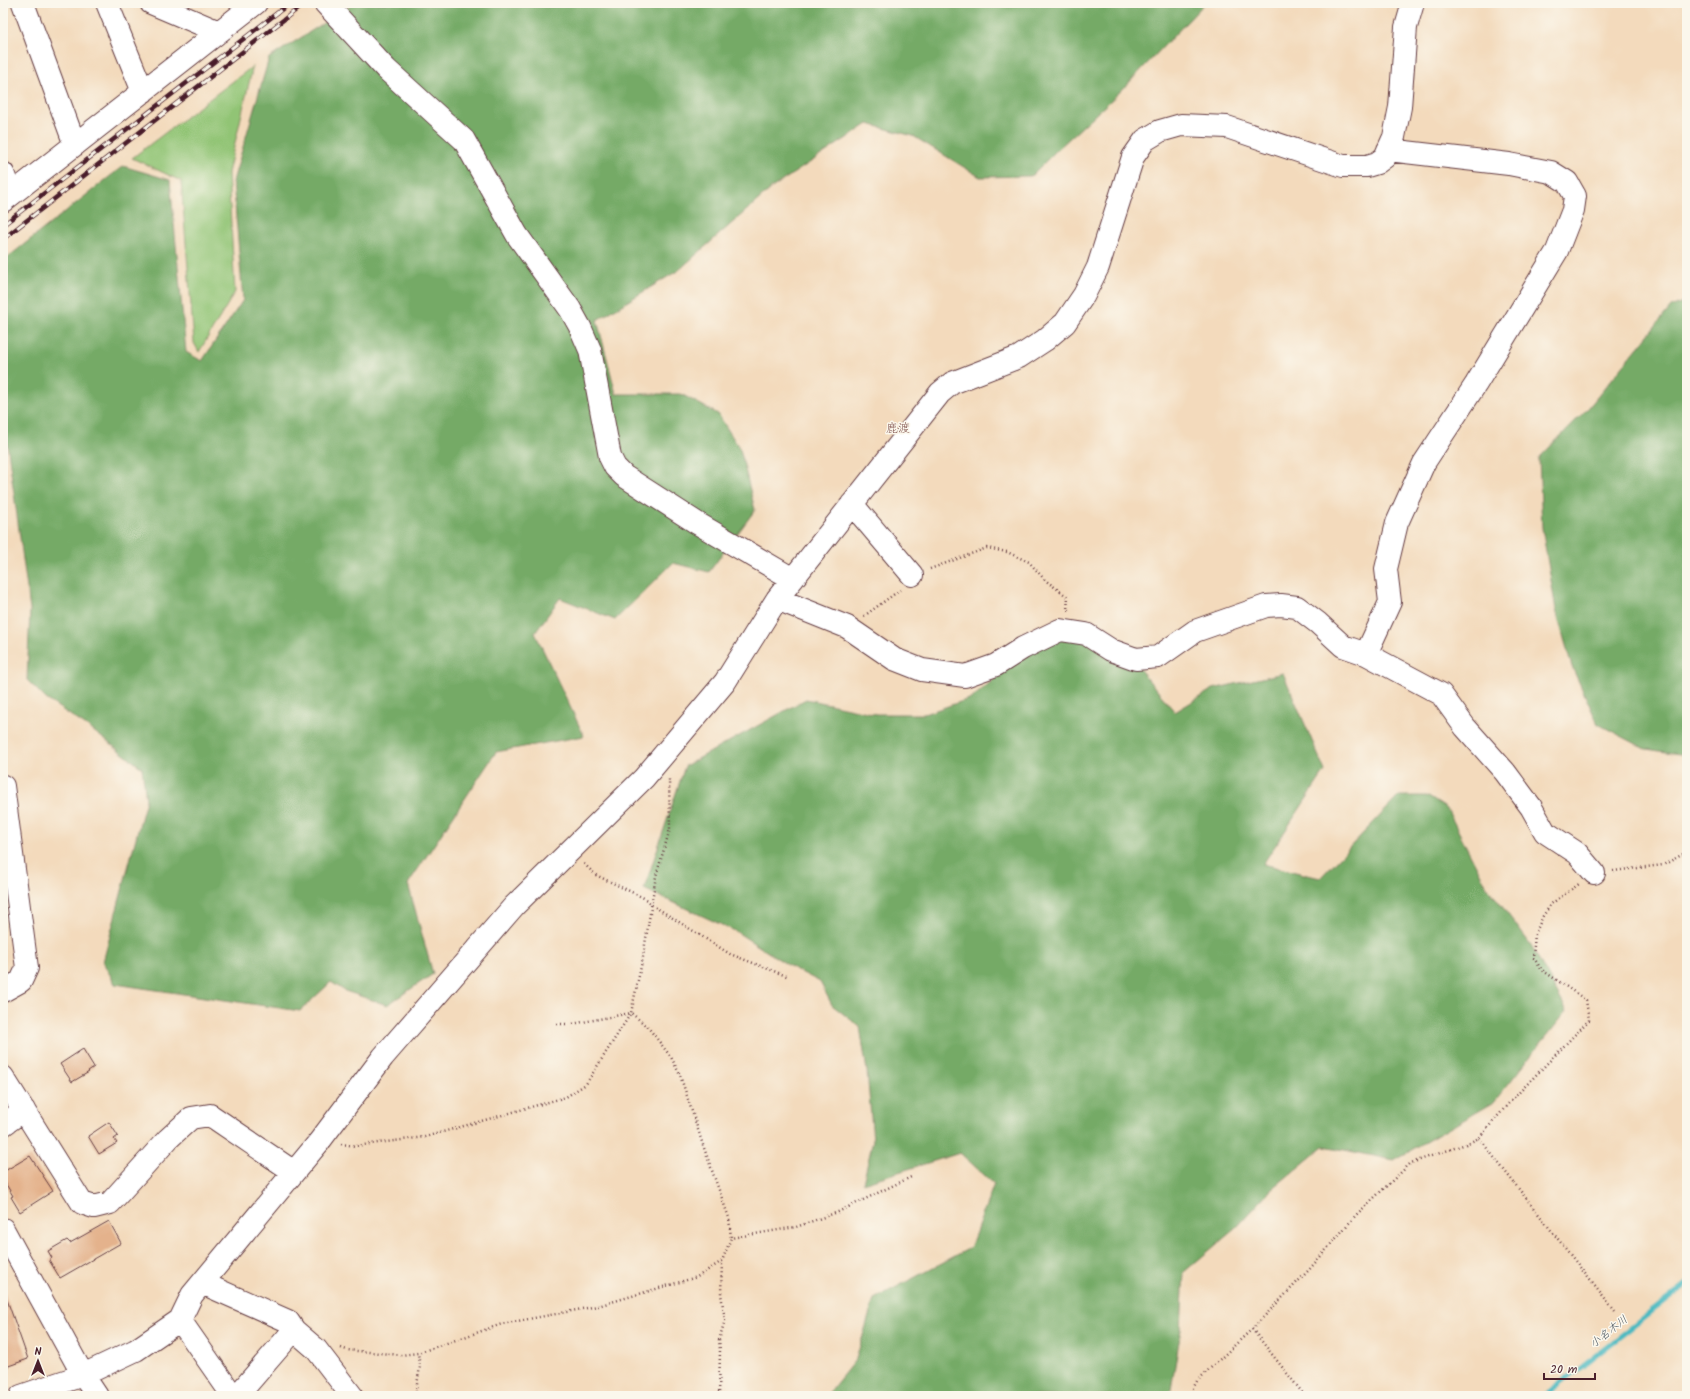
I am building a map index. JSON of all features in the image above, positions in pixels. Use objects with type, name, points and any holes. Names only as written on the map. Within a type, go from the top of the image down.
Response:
[{"type":"street","points":[[23,3],[75,145]]},
{"type":"street","points":[[107,3],[143,92]]},
{"type":"street","points":[[151,3],[219,32]]},
{"type":"street","points":[[3,173],[7,198],[256,3]]},
{"type":"street","points":[[325,3],[386,69],[464,140],[518,235],[570,309],[590,350],[610,457],[615,467],[624,476],[697,523],[793,579]]},
{"type":"street","points":[[21,1396],[83,1375],[136,1350],[180,1320],[192,1295],[319,1142],[388,1051],[514,906],[574,849],[644,778],[726,682],[777,599],[940,393],[952,383],[1019,357],[1045,340],[1065,323],[1084,295],[1098,267],[1133,157],[1145,140],[1160,131],[1181,125],[1227,127],[1343,166],[1367,166],[1377,163],[1385,157],[1394,137],[1400,107],[1406,27],[1413,3]]},
{"type":"street","points":[[1366,654],[1390,602],[1386,570],[1397,523],[1421,470],[1476,384],[1557,251],[1573,210],[1575,196],[1567,182],[1551,172],[1509,164],[1388,150]]},
{"type":"street","points":[[852,504],[912,575]]},
{"type":"street","points":[[777,599],[847,627],[894,659],[922,670],[965,676],[996,665],[1023,648],[1060,630],[1086,634],[1111,650],[1136,659],[1158,657],[1195,631],[1266,606],[1281,605],[1297,607],[1318,623],[1343,646],[1366,654],[1441,694],[1465,726],[1505,772],[1531,807],[1545,832],[1577,853],[1594,873]]},
{"type":"street","points":[[3,786],[27,968],[21,981],[3,991]]},
{"type":"street","points":[[3,1077],[82,1203],[94,1207],[110,1203],[168,1139],[191,1118],[210,1115],[294,1172]]},
{"type":"street","points":[[3,1125],[24,1110]]},
{"type":"street","points":[[3,1229],[83,1375],[97,1396]]},
{"type":"street","points":[[202,1283],[288,1321],[294,1330],[316,1349],[352,1396]]},
{"type":"street","points":[[180,1320],[233,1396]]},
{"type":"street","points":[[238,1396],[294,1330]]},
{"type":"path","points":[[847,627],[897,593],[911,580],[912,575],[987,548],[1007,552],[1029,562],[1045,580],[1068,597],[1067,610],[1074,613]]},
{"type":"path","points":[[319,1142],[355,1146],[425,1137],[566,1097],[586,1084],[631,1013],[637,989],[656,876],[670,829],[668,750]]},
{"type":"path","points":[[574,849],[578,859],[596,875],[648,900],[652,905],[730,954],[789,977]]},
{"type":"path","points":[[1189,1396],[1197,1381],[1252,1329],[1308,1272],[1356,1215],[1411,1163],[1479,1138],[1508,1104],[1589,1020],[1586,1000],[1542,970],[1533,957],[1534,934],[1551,904],[1594,873],[1663,865],[1687,852]]},
{"type":"path","points":[[557,1024],[572,1024],[631,1013]]},
{"type":"path","points":[[631,1013],[646,1026],[671,1057],[680,1075],[729,1218],[731,1238],[722,1261],[721,1294],[725,1320],[719,1340],[719,1396]]},
{"type":"path","points":[[1479,1138],[1615,1312]]},
{"type":"path","points":[[731,1238],[796,1227],[838,1212],[911,1177]]},
{"type":"path","points":[[334,1346],[347,1350],[401,1355],[418,1353],[502,1324],[598,1306],[697,1277],[722,1261]]},
{"type":"path","points":[[1252,1329],[1305,1396]]},
{"type":"path","points":[[416,1396],[420,1367],[418,1353]]},
{"type":"green space","points":[[355,3],[1205,3],[1122,90],[1031,176],[980,177],[913,136],[868,124],[773,187],[679,270],[597,320],[616,394],[681,394],[718,414],[740,449],[755,510],[709,572],[673,563],[615,620],[560,598],[535,633],[584,736],[496,752],[408,884],[433,974],[387,1005],[345,991],[331,982],[300,1011],[115,984],[103,962],[146,800],[142,768],[88,727],[46,699],[27,680],[30,610],[3,414],[3,261],[123,166],[170,180],[186,352],[202,361],[243,300],[233,181],[269,58]]},
{"type":"green space","points":[[253,66],[228,173],[235,292],[199,352],[194,343],[181,181],[132,158]]},
{"type":"green space","points":[[1687,300],[1687,755],[1646,749],[1598,724],[1572,667],[1556,610],[1542,528],[1539,458],[1589,407],[1671,307]]},
{"type":"green space","points":[[1082,624],[1117,642],[1175,712],[1213,689],[1283,673],[1325,771],[1263,864],[1320,878],[1399,796],[1427,796],[1447,809],[1486,885],[1531,945],[1567,1011],[1493,1103],[1394,1160],[1324,1146],[1271,1190],[1237,1227],[1184,1272],[1181,1329],[1170,1396],[826,1396],[856,1359],[874,1299],[970,1248],[994,1184],[960,1153],[863,1183],[873,1140],[867,1071],[860,1027],[832,1005],[820,982],[791,967],[735,931],[644,889],[685,766],[806,699],[876,714],[924,714],[972,698],[1028,650]]},
{"type":"building","points":[[83,1049],[94,1067],[88,1071],[89,1072],[72,1082],[60,1064]]},
{"type":"building","points":[[109,1122],[118,1136],[114,1139],[117,1143],[99,1154],[88,1136]]},
{"type":"building","points":[[30,1156],[53,1191],[20,1212],[3,1179],[3,1172]]},
{"type":"building","points":[[109,1221],[121,1243],[60,1278],[49,1260],[52,1258],[48,1251],[67,1240],[70,1243]]},
{"type":"building","points":[[3,1294],[5,1294],[28,1359],[3,1368]]},
{"type":"waterway","name":"小名木川","points":[[1544,1396],[1687,1284]]},
{"type":"railway","points":[[3,225],[290,3]]},
{"type":"railway","points":[[3,239],[305,3]]},
{"type":"district","name":"鹿渡","points":[[898,428]]}]
